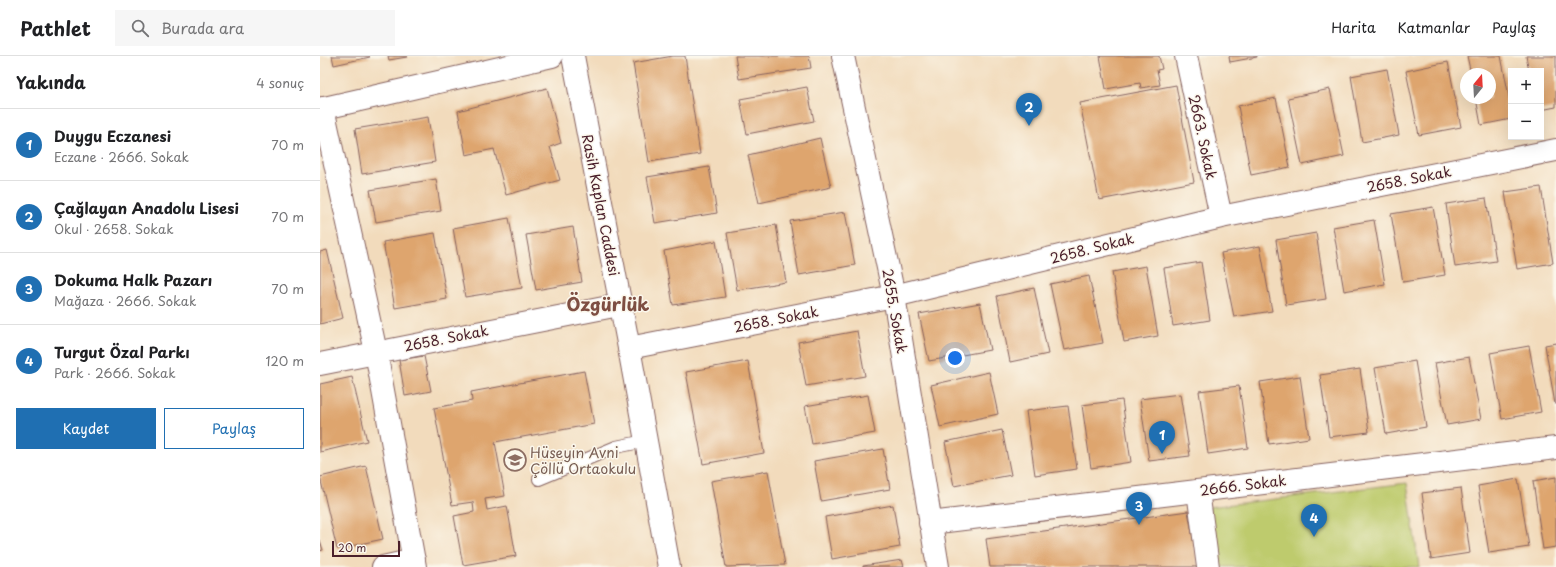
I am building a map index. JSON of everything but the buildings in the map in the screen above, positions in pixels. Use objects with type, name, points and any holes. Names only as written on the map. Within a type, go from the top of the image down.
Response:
[{"type":"street","points":[[383,567],[414,564],[376,352],[322,108],[552,56]]},
{"type":"street","name":"Rasih Kaplan Caddesi","points":[[572,56],[629,348],[668,567]]},
{"type":"street","name":"2655. Sokak","points":[[844,56],[894,296],[938,567]]},
{"type":"street","name":"2663. Sokak","points":[[1186,56],[1220,217]]},
{"type":"street","name":"2658. Sokak","points":[[629,348],[894,296],[1220,217],[1556,150]]},
{"type":"street","name":"2658. Sokak","points":[[320,364],[620,305]]},
{"type":"street","name":"2666. Sokak","points":[[930,523],[1556,448]]},
{"type":"street","points":[[1198,491],[1208,567]]},
{"type":"lane","points":[[539,479],[616,447],[645,441]]},
{"type":"green space","points":[[1407,483],[1419,567],[1217,567],[1209,507]]},
{"type":"place","name":"Çağlayan Anadolu Lisesi","points":[[1029,126]]},
{"type":"place","name":"Duygu Eczanesi","points":[[1162,454]]},
{"type":"place","name":"Hüseyin Avni Çöllü Ortaokulu","points":[[515,460]]},
{"type":"place","name":"Dokuma Halk Pazarı","points":[[1139,525]]},
{"type":"place","name":"Turgut Özal Parkı","points":[[1314,537]]},
{"type":"district","name":"Özgürlük","points":[[608,303]]}]
